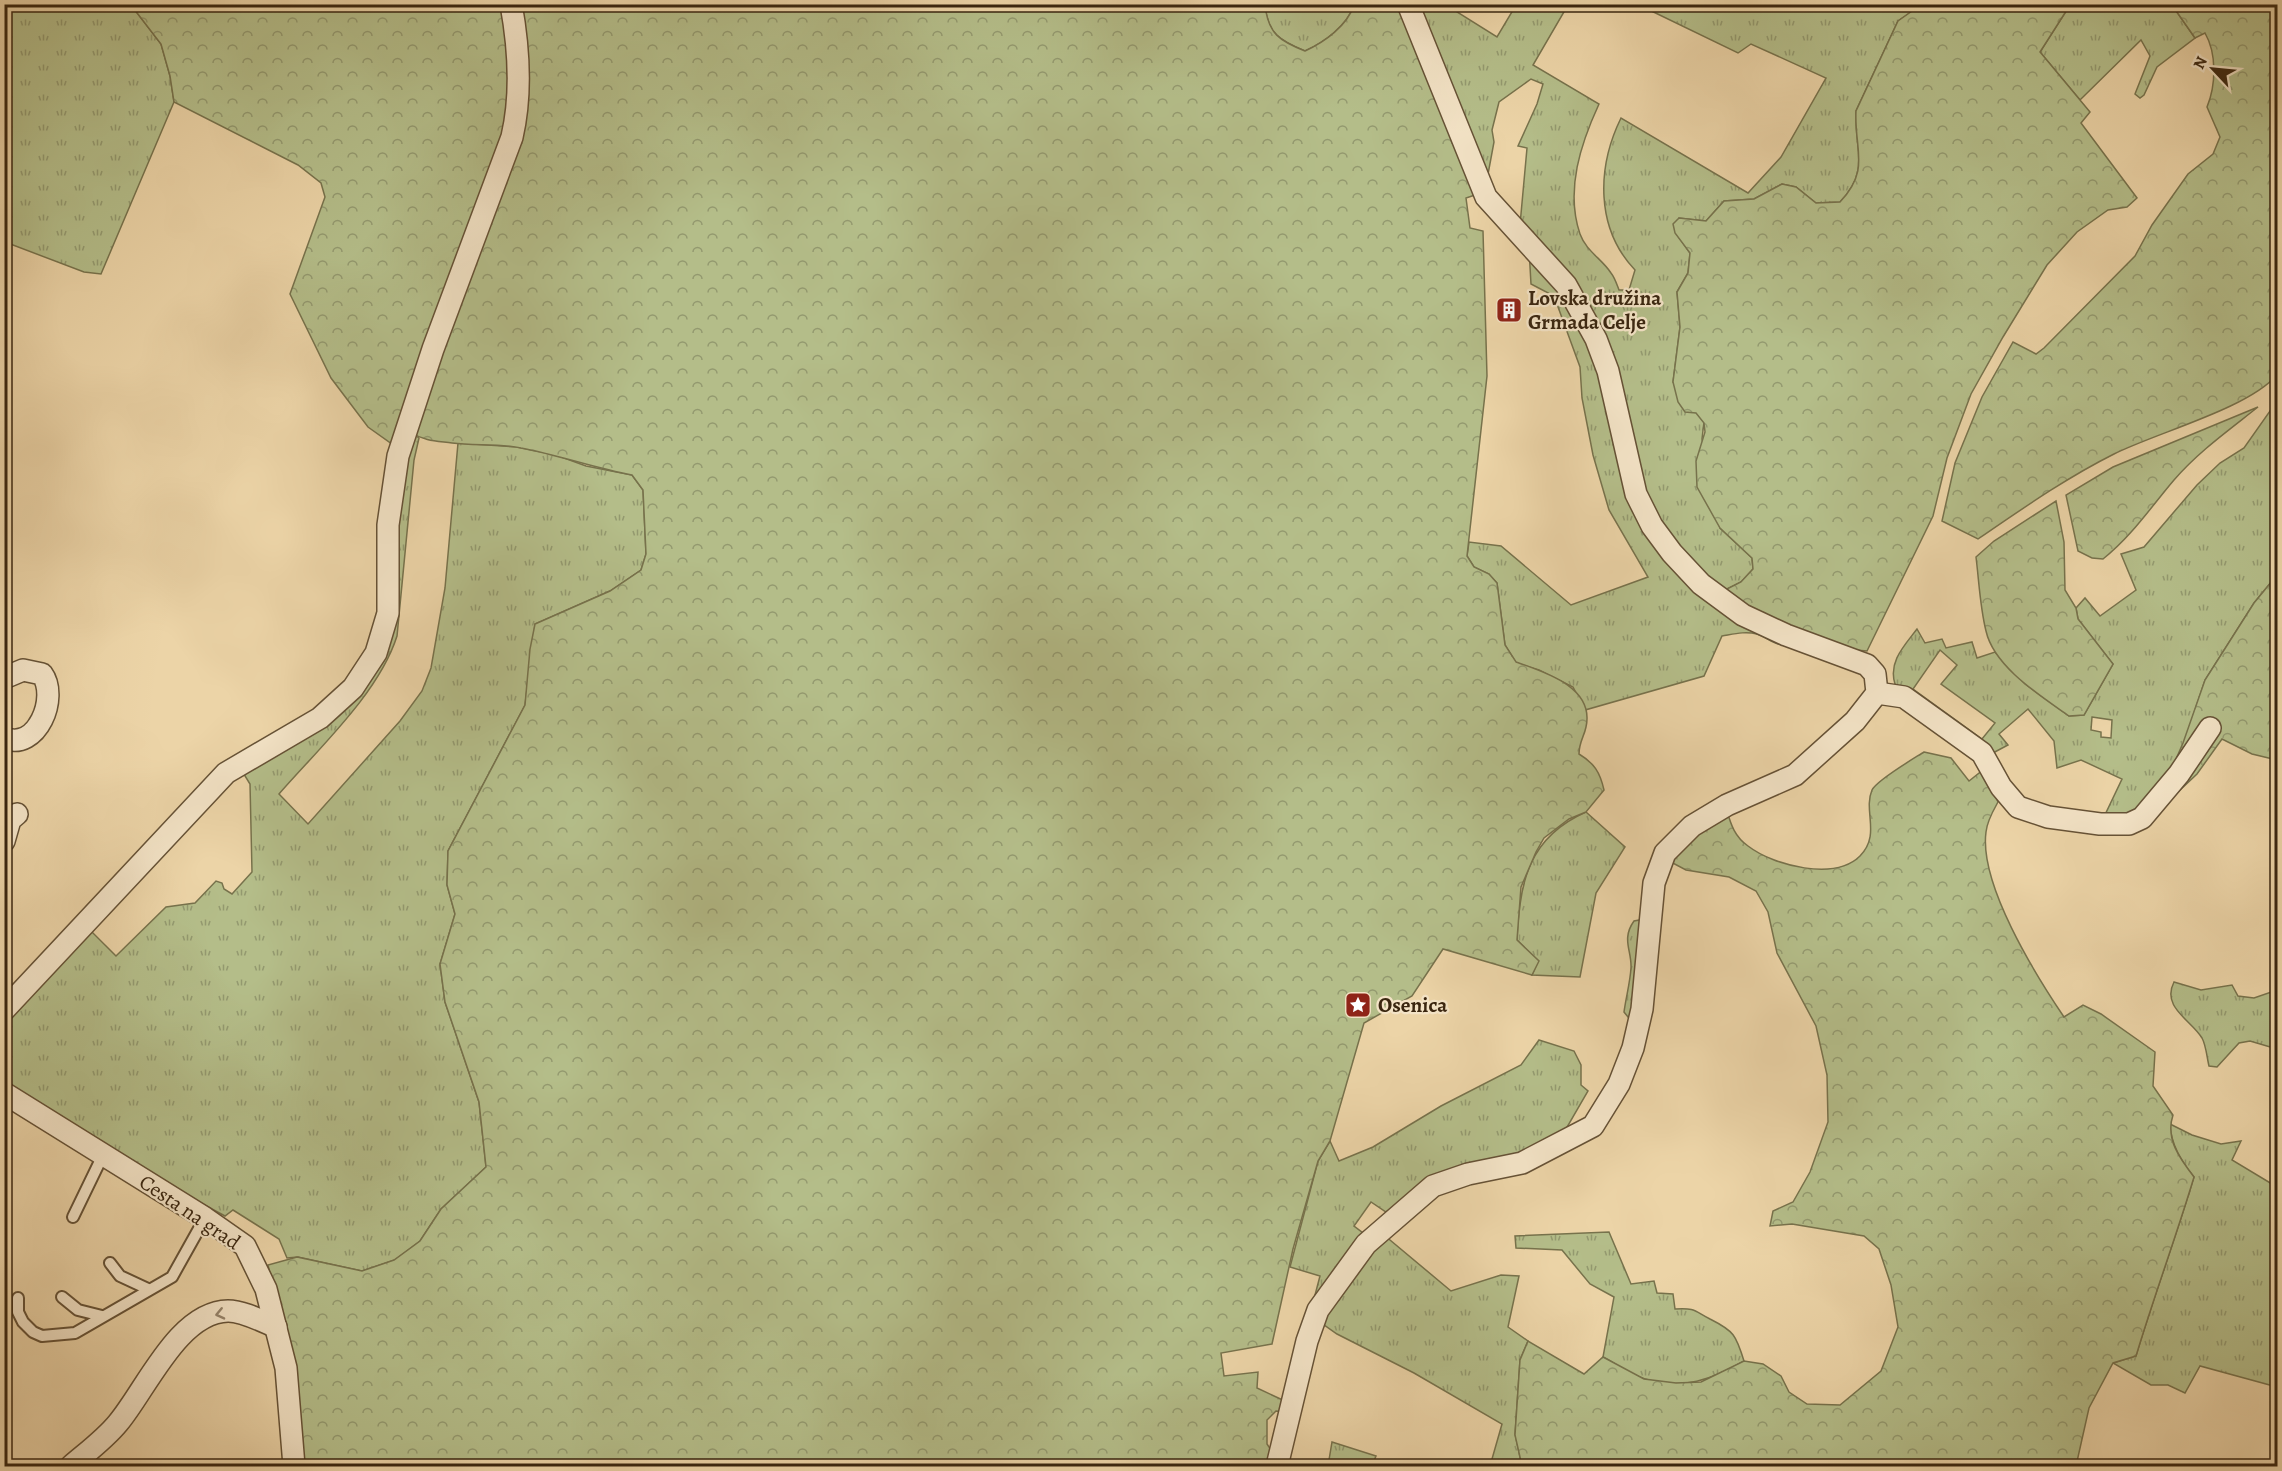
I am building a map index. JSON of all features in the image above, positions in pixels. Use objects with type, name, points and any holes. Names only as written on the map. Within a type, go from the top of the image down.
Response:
[{"type":"street","points":[[4,1010],[226,773],[320,718],[353,687],[376,653],[388,613],[388,525],[398,456],[429,359],[486,212],[514,128],[520,96],[511,4]]},
{"type":"street","points":[[1277,1467],[1307,1341],[1318,1310],[1366,1244],[1433,1186],[1468,1174],[1522,1163],[1593,1126],[1619,1084],[1633,1048],[1642,1009],[1654,884],[1665,853],[1680,835],[1727,805],[1795,776],[1855,721],[1877,693],[1875,674],[1867,665],[1786,635],[1743,615],[1701,584],[1672,553],[1652,526],[1636,494],[1608,371],[1596,339],[1566,285],[1486,197],[1408,4]]},
{"type":"street","points":[[4,678],[23,670],[42,674],[48,682],[49,698],[35,730],[24,740],[13,742],[4,738]]},
{"type":"street","points":[[1877,693],[1904,697],[1982,753],[2001,787],[2018,807],[2048,817],[2100,824],[2129,824],[2142,818],[2179,774],[2210,728]]},
{"type":"street","points":[[4,841],[10,820],[17,814]]},
{"type":"street","name":"Cesta na grad","points":[[4,1093],[205,1218],[245,1246],[266,1289],[286,1368],[294,1467]]},
{"type":"street","points":[[70,1467],[118,1424],[170,1348],[186,1330],[204,1318],[228,1311],[276,1327]]},
{"type":"lane","points":[[73,1217],[103,1155]]},
{"type":"lane","points":[[18,1298],[18,1312],[23,1322],[42,1336],[75,1334],[102,1316],[172,1277],[205,1218]]},
{"type":"lane","points":[[110,1263],[120,1276],[148,1289]]},
{"type":"lane","points":[[62,1297],[78,1310],[102,1316]]},
{"type":"green space","points":[[1922,4],[2070,5],[2040,52],[2090,112],[2081,123],[2137,198],[2127,207],[2108,210],[2077,232],[2047,265],[1971,394],[1947,458],[1933,516],[1867,651],[1833,648],[1785,629],[1721,592],[1741,582],[1753,569],[1752,558],[1720,528],[1697,487],[1696,461],[1705,432],[1704,423],[1696,413],[1685,412],[1678,402],[1673,382],[1680,327],[1677,292],[1688,273],[1690,253],[1675,233],[1673,224],[1679,218],[1706,221],[1724,201],[1754,199],[1782,184],[1796,187],[1816,203],[1840,202],[1850,190],[1858,169],[1856,111],[1898,21]]},
{"type":"green space","points":[[4,5],[131,5],[161,44],[174,102],[101,274],[84,272],[5,242]]},
{"type":"green space","points":[[131,5],[504,5],[507,23],[509,119],[392,444],[368,427],[331,378],[290,294],[325,197],[321,183],[298,165],[174,102],[161,44]]},
{"type":"green space","points":[[517,5],[1265,5],[1272,30],[1282,40],[1305,51],[1320,43],[1341,26],[1354,5],[1401,5],[1475,195],[1466,198],[1470,228],[1483,231],[1487,376],[1467,556],[1474,567],[1489,574],[1497,583],[1505,645],[1516,662],[1553,676],[1575,691],[1583,701],[1587,713],[1586,727],[1579,754],[1596,769],[1604,790],[1586,812],[1569,819],[1544,838],[1521,887],[1517,940],[1539,961],[1532,975],[1443,949],[1412,996],[1364,1023],[1330,1141],[1318,1161],[1293,1249],[1272,1344],[1221,1353],[1224,1376],[1258,1372],[1257,1388],[1287,1402],[1285,1412],[1276,1411],[1267,1420],[1267,1444],[1273,1453],[1270,1466],[302,1466],[294,1378],[268,1265],[297,1257],[362,1271],[394,1260],[420,1241],[441,1209],[486,1167],[479,1102],[445,1002],[440,964],[455,914],[447,885],[448,851],[525,705],[530,649],[535,624],[610,591],[641,570],[646,554],[643,490],[632,475],[521,448],[436,441],[421,438],[412,433],[518,142]]},
{"type":"green space","points":[[1265,5],[1354,5],[1346,20],[1334,32],[1305,51],[1282,40],[1272,30]]},
{"type":"green space","points":[[1414,5],[1459,5],[1457,12],[1497,37],[1516,5],[1568,5],[1533,65],[1599,104],[1586,135],[1577,167],[1574,201],[1576,217],[1580,234],[1586,245],[1614,277],[1619,290],[1629,290],[1635,270],[1622,253],[1613,235],[1604,197],[1607,157],[1621,118],[1748,193],[1781,157],[1826,78],[1751,44],[1738,53],[1639,5],[1922,5],[1898,21],[1856,111],[1858,169],[1850,190],[1840,202],[1816,203],[1796,187],[1782,184],[1754,199],[1724,201],[1706,221],[1679,218],[1676,233],[1690,253],[1688,273],[1677,292],[1680,327],[1673,382],[1704,422],[1702,439],[1720,528],[1752,558],[1753,569],[1741,582],[1721,592],[1704,578],[1652,511],[1633,458],[1613,366],[1520,225],[1527,148],[1518,146],[1537,104],[1543,84],[1531,79],[1499,102],[1492,130],[1494,142],[1486,185]]},
{"type":"green space","points":[[2070,5],[2172,5],[2195,38],[2157,67],[2144,95],[2140,98],[2135,94],[2150,56],[2141,40],[2080,100],[2040,52]]},
{"type":"green space","points":[[2172,5],[2277,5],[2277,375],[2245,399],[2096,463],[2044,494],[1978,539],[1942,521],[1955,463],[1982,397],[2013,342],[2036,354],[2044,348],[2135,256],[2152,225],[2188,174],[2213,154],[2220,137],[2207,107],[2214,70],[2209,41],[2205,33],[2195,38]]},
{"type":"green space","points":[[1529,249],[1592,340],[1647,526],[1784,645],[1753,633],[1722,636],[1704,676],[1585,710],[1573,687],[1539,670],[1516,663],[1505,645],[1497,583],[1489,574],[1474,567],[1467,556],[1469,542],[1501,546],[1571,605],[1648,577],[1609,510],[1593,455],[1582,398],[1580,367],[1554,296],[1531,284]]},
{"type":"green space","points":[[2277,401],[2277,575],[2254,603],[2205,680],[2163,806],[2103,819],[2122,779],[2081,760],[2057,768],[2054,741],[2028,709],[1999,734],[2008,745],[1991,754],[1895,684],[1893,676],[1895,661],[1917,629],[1925,643],[1942,639],[1946,648],[1972,642],[1977,658],[1995,652],[2025,684],[2069,716],[2084,715],[2113,664],[2078,619],[2076,608],[2085,598],[2100,616],[2136,590],[2121,554],[2144,547],[2197,485],[2220,463],[2244,448]],"holes":[[[1940,650],[1957,665],[1941,684],[1995,723],[1982,739],[1913,689]],[[2092,717],[2112,720],[2111,738],[2101,737],[2101,732],[2091,730]]]},
{"type":"green space","points":[[2258,407],[2193,460],[2132,531],[2103,559],[2092,558],[2078,551],[2066,495],[2113,467]]},
{"type":"green space","points":[[412,433],[419,438],[414,460],[397,636],[377,678],[362,699],[279,794],[308,824],[400,721],[422,691],[431,668],[445,588],[458,443],[517,447],[556,455],[586,466],[632,475],[643,490],[646,554],[641,570],[610,591],[535,624],[525,705],[448,851],[447,885],[455,914],[440,964],[445,1002],[479,1102],[486,1167],[441,1209],[420,1241],[395,1260],[362,1271],[298,1257],[287,1258],[279,1239],[233,1210],[225,1216],[171,1187],[12,1087],[5,1082],[4,1024],[90,930],[116,956],[166,907],[195,903],[216,881],[222,883],[224,889],[232,894],[252,872],[250,784],[242,771],[362,687],[393,543]]},
{"type":"green space","points":[[2056,501],[2064,542],[2065,590],[2076,608],[2078,619],[2113,664],[2084,715],[2069,716],[2033,690],[2008,668],[1998,657],[1991,644],[1981,603],[1976,557],[1994,541]]},
{"type":"green space","points":[[2277,575],[2277,760],[2252,754],[2222,739],[2197,774],[2163,806],[2163,789],[2183,743],[2205,680],[2254,603]]},
{"type":"green space","points":[[1924,752],[1951,758],[1969,781],[1983,770],[1998,802],[1990,816],[1986,832],[1986,853],[1991,877],[2012,928],[2064,1017],[2083,1005],[2101,1014],[2155,1052],[2153,1086],[2173,1115],[2172,1140],[2179,1156],[2194,1177],[2136,1356],[2113,1363],[2089,1408],[2076,1466],[1522,1466],[1515,1435],[1520,1360],[1528,1341],[1584,1374],[1603,1357],[1644,1379],[1676,1383],[1701,1382],[1744,1361],[1763,1364],[1781,1376],[1789,1392],[1807,1404],[1840,1405],[1881,1371],[1898,1327],[1891,1285],[1879,1249],[1864,1236],[1792,1224],[1770,1226],[1773,1211],[1793,1202],[1810,1172],[1828,1122],[1827,1075],[1816,1026],[1777,953],[1768,912],[1756,891],[1729,877],[1686,870],[1667,860],[1679,845],[1727,811],[1740,839],[1773,860],[1788,865],[1820,869],[1849,864],[1860,856],[1869,840],[1871,831],[1869,806],[1872,790],[1888,775]]},
{"type":"green space","points":[[1586,812],[1625,847],[1596,893],[1580,977],[1532,975],[1538,961],[1517,940],[1518,919],[1525,881],[1531,864],[1551,834]]},
{"type":"green space","points":[[1645,919],[1632,1022],[1624,1012],[1631,968],[1628,934],[1634,921]]},
{"type":"green space","points":[[2174,982],[2201,990],[2232,985],[2238,996],[2254,998],[2277,990],[2277,1049],[2250,1041],[2239,1043],[2217,1067],[2209,1066],[2202,1038],[2179,1013],[2171,999]]},
{"type":"green space","points":[[1539,1040],[1574,1051],[1581,1065],[1581,1085],[1588,1091],[1566,1129],[1522,1157],[1412,1192],[1386,1212],[1371,1202],[1354,1226],[1367,1236],[1320,1299],[1315,1295],[1320,1276],[1290,1267],[1318,1161],[1330,1141],[1339,1161],[1373,1147],[1441,1106],[1521,1065]]},
{"type":"green space","points":[[2170,1124],[2192,1135],[2221,1144],[2241,1141],[2232,1160],[2277,1187],[2277,1387],[2200,1366],[2185,1393],[2168,1385],[2151,1385],[2113,1363],[2136,1356],[2194,1177],[2172,1139]]},
{"type":"green space","points":[[1609,1232],[1631,1284],[1654,1281],[1657,1293],[1673,1294],[1675,1309],[1694,1310],[1724,1327],[1736,1339],[1744,1361],[1709,1378],[1672,1384],[1640,1377],[1603,1357],[1614,1297],[1590,1284],[1562,1250],[1516,1248],[1515,1236]]},
{"type":"green space","points":[[1384,1235],[1451,1291],[1501,1275],[1519,1276],[1508,1327],[1528,1341],[1520,1360],[1515,1434],[1522,1466],[1490,1466],[1502,1424],[1414,1373],[1337,1334],[1320,1322]]},
{"type":"green space","points":[[1332,1442],[1376,1456],[1372,1466],[1328,1466]]},
{"type":"place","name":"Lovska družina Grmada Celje","points":[[1509,310]]},
{"type":"place","name":"Osenica","points":[[1358,1005]]}]
